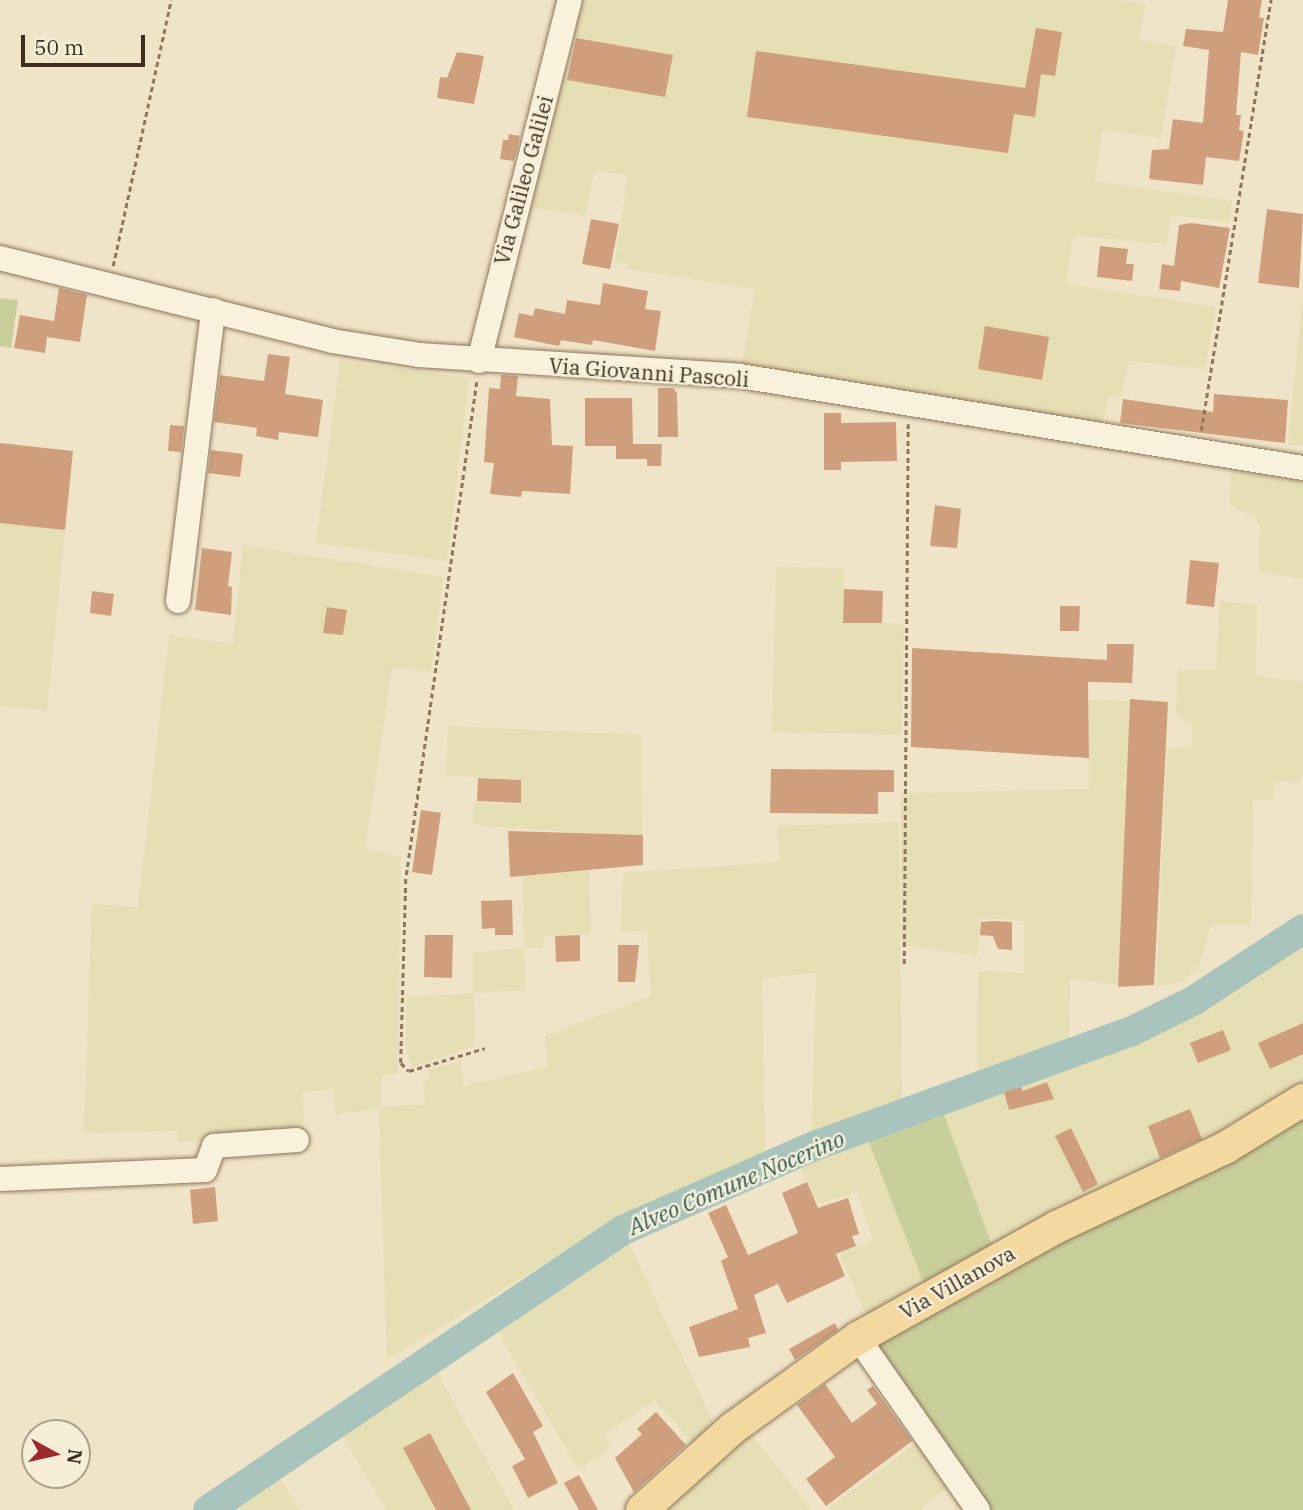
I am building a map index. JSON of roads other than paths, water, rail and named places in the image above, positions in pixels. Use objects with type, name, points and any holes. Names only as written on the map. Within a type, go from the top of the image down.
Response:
[{"type":"main road","name":"Via Villanova","points":[[642,1510],[733,1428],[858,1338],[1056,1227],[1225,1148],[1303,1100]]},
{"type":"street","name":"Via Galileo Galilei","points":[[479,361],[570,0]]},
{"type":"street","name":"Via Giovanni Pascoli","points":[[0,258],[109,282],[332,341],[479,361],[740,376],[1303,468]]},
{"type":"street","points":[[178,601],[213,310]]},
{"type":"street","points":[[0,1180],[205,1171],[214,1146],[298,1140]]},
{"type":"street","points":[[858,1338],[978,1510]]},
{"type":"waterway","name":"Alveo Comune Nocerino","points":[[208,1510],[623,1230],[817,1145],[1130,1032],[1193,1001],[1303,929]]}]
